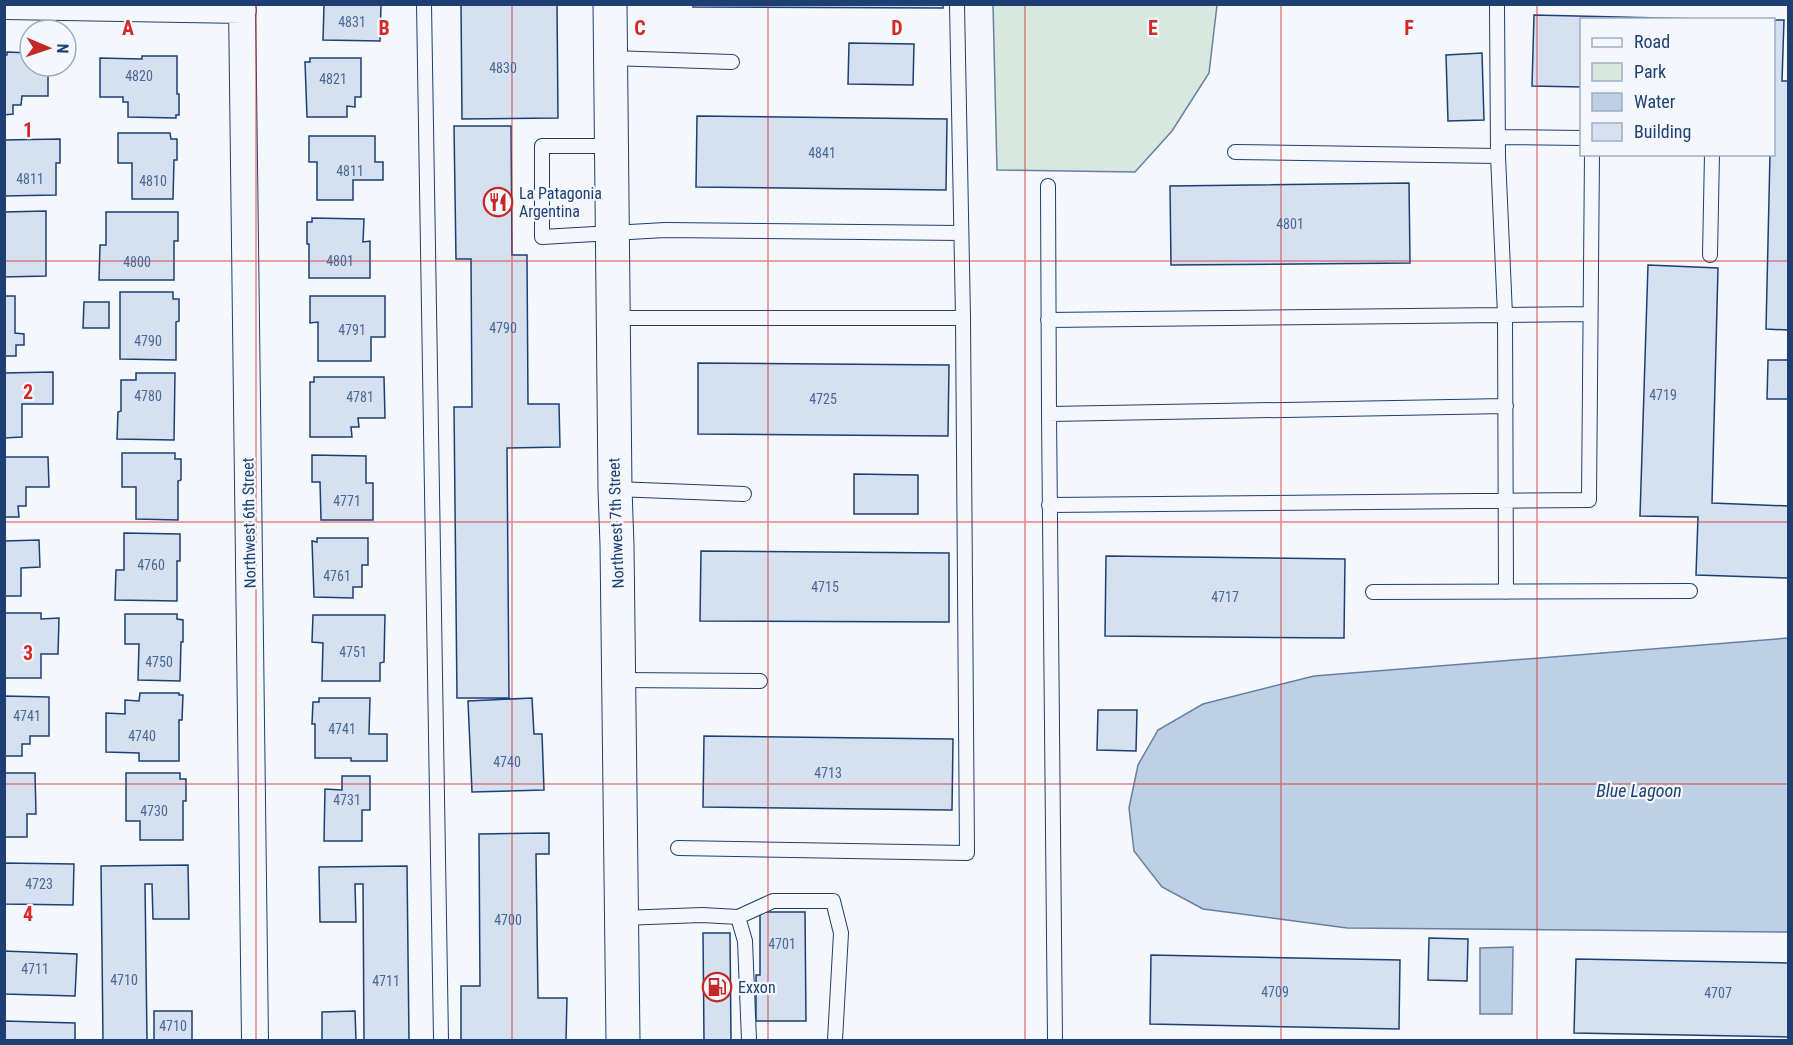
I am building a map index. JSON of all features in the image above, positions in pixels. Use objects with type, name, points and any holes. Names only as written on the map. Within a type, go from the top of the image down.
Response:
[{"type":"main road","name":"Northwest 7th Street","points":[[610,4],[623,1041]]},
{"type":"street","points":[[4,6],[242,7]]},
{"type":"street","name":"Northwest 6th Street","points":[[242,7],[255,1041]]},
{"type":"lane","points":[[424,4],[441,1041]]},
{"type":"lane","points":[[678,848],[967,853],[963,318],[957,4]]},
{"type":"lane","points":[[1497,4],[1498,156],[1505,315],[1506,592]]},
{"type":"lane","points":[[611,58],[732,62]]},
{"type":"lane","points":[[1498,137],[1580,138]]},
{"type":"lane","points":[[612,146],[542,146],[542,237],[675,230],[961,233]]},
{"type":"lane","points":[[1235,152],[1498,156]]},
{"type":"lane","points":[[1049,505],[1589,500],[1592,156]]},
{"type":"lane","points":[[1710,255],[1712,156]]},
{"type":"lane","points":[[1048,186],[1054,1041]]},
{"type":"lane","points":[[1048,320],[1590,314]]},
{"type":"lane","points":[[613,318],[963,318]]},
{"type":"lane","points":[[1048,414],[1506,405]]},
{"type":"lane","points":[[615,489],[744,494]]},
{"type":"lane","points":[[1373,592],[1690,591]]},
{"type":"lane","points":[[619,680],[760,681]]},
{"type":"lane","points":[[622,918],[738,916],[772,901],[833,901],[841,933],[835,1041]]},
{"type":"lane","points":[[738,916],[745,941],[749,1041]]},
{"type":"green space","points":[[993,5],[1217,5],[1209,73],[1172,131],[1135,172],[997,170]]},
{"type":"water","name":"Blue Lagoon","points":[[1788,638],[1788,932],[1347,928],[1203,909],[1162,887],[1134,851],[1129,808],[1138,765],[1158,730],[1203,704],[1314,676]]},
{"type":"water","points":[[1513,947],[1512,1014],[1480,1014],[1480,948]]},
{"type":"building","points":[[324,4],[381,4],[380,41],[323,40]]},
{"type":"building","points":[[461,4],[557,4],[558,118],[462,119]]},
{"type":"building","points":[[693,4],[943,4],[943,8],[693,7]]},
{"type":"building","points":[[1534,15],[1661,18],[1580,18],[1580,87],[1532,86]]},
{"type":"building","points":[[1775,20],[1784,20],[1782,81],[1788,81],[1788,330],[1766,329],[1770,156],[1775,156]]},
{"type":"building","points":[[849,43],[914,44],[913,85],[848,84]]},
{"type":"building","points":[[7,52],[18,52],[18,78],[48,78],[48,96],[22,96],[21,105],[13,105],[13,114],[4,115],[4,55],[7,55]]},
{"type":"building","points":[[1482,53],[1484,120],[1448,121],[1446,55]]},
{"type":"building","points":[[142,56],[177,56],[179,115],[176,115],[176,118],[128,117],[128,102],[123,102],[123,97],[100,97],[100,58],[142,59]]},
{"type":"building","points":[[310,58],[361,58],[361,97],[355,97],[355,107],[347,106],[347,117],[307,117],[305,62],[310,62]]},
{"type":"building","points":[[697,116],[947,119],[946,190],[696,187]]},
{"type":"building","points":[[454,126],[511,126],[512,255],[527,255],[528,404],[559,404],[560,447],[507,448],[509,698],[457,698],[454,407],[472,407],[471,259],[456,259]]},
{"type":"building","points":[[118,133],[170,133],[171,139],[177,139],[173,199],[132,199],[132,163],[118,163]]},
{"type":"building","points":[[309,136],[375,136],[375,162],[383,162],[383,180],[353,180],[353,200],[317,200],[317,162],[309,162]]},
{"type":"building","points":[[60,139],[60,163],[56,163],[56,195],[4,196],[4,140]]},
{"type":"building","points":[[1409,183],[1410,263],[1171,265],[1170,186]]},
{"type":"building","points":[[46,211],[46,276],[4,277],[4,212]]},
{"type":"building","points":[[106,212],[178,212],[178,241],[174,241],[174,280],[99,280],[100,245],[106,245]]},
{"type":"building","points":[[312,218],[364,219],[363,242],[370,241],[370,278],[309,278],[307,222],[312,222]]},
{"type":"building","points":[[1648,265],[1718,268],[1712,503],[1788,506],[1788,578],[1696,575],[1698,517],[1640,516]]},
{"type":"building","points":[[120,292],[173,292],[173,299],[179,299],[179,321],[176,322],[176,360],[120,359]]},
{"type":"building","points":[[4,296],[15,296],[15,333],[24,334],[24,345],[16,345],[16,356],[4,356]]},
{"type":"building","points":[[310,296],[385,296],[385,337],[371,337],[371,361],[318,361],[318,322],[310,323]]},
{"type":"building","points":[[84,302],[109,302],[109,328],[83,328]]},
{"type":"building","points":[[1768,360],[1788,360],[1788,399],[1767,399]]},
{"type":"building","points":[[698,363],[949,365],[948,436],[698,434]]},
{"type":"building","points":[[53,372],[53,404],[22,404],[22,437],[4,438],[4,373]]},
{"type":"building","points":[[136,373],[175,373],[174,440],[117,439],[118,412],[121,411],[121,380],[136,380]]},
{"type":"building","points":[[314,377],[384,377],[385,418],[358,418],[359,427],[351,427],[352,437],[310,437],[310,382],[314,382]]},
{"type":"building","points":[[122,453],[175,453],[175,459],[181,459],[181,480],[178,481],[178,520],[136,519],[136,487],[122,487]]},
{"type":"building","points":[[312,455],[366,456],[366,483],[373,483],[373,520],[321,520],[320,482],[312,482]]},
{"type":"building","points":[[4,457],[48,457],[49,487],[26,487],[26,506],[18,506],[19,517],[4,517]]},
{"type":"building","points":[[854,474],[918,475],[918,514],[854,514]]},
{"type":"building","points":[[124,533],[180,534],[177,601],[115,600],[116,570],[124,570]]},
{"type":"building","points":[[317,538],[368,538],[368,565],[362,565],[362,587],[353,587],[353,598],[314,597],[312,541],[317,542]]},
{"type":"building","points":[[39,540],[40,567],[21,568],[21,596],[4,596],[4,541]]},
{"type":"building","points":[[701,551],[949,553],[949,622],[700,621]]},
{"type":"building","points":[[1106,556],[1345,559],[1344,638],[1105,636]]},
{"type":"building","points":[[4,613],[41,613],[41,619],[59,618],[58,654],[41,654],[41,678],[4,678]]},
{"type":"building","points":[[125,614],[177,614],[177,619],[183,620],[180,681],[138,680],[139,644],[125,644]]},
{"type":"building","points":[[313,615],[385,615],[384,662],[380,663],[380,681],[322,681],[323,643],[312,642]]},
{"type":"building","points":[[140,693],[179,693],[183,695],[182,720],[179,720],[179,761],[139,761],[139,753],[106,752],[106,713],[125,714],[125,700],[139,701]]},
{"type":"building","points":[[4,696],[49,697],[49,736],[30,736],[30,744],[22,744],[22,756],[4,756]]},
{"type":"building","points":[[319,698],[370,698],[369,734],[387,734],[387,761],[315,758],[313,702],[319,702]]},
{"type":"building","points":[[532,698],[534,734],[542,734],[544,790],[472,792],[468,701]]},
{"type":"building","points":[[1098,710],[1137,710],[1136,751],[1097,750]]},
{"type":"building","points":[[704,736],[953,739],[952,810],[703,807]]},
{"type":"building","points":[[4,773],[35,773],[36,814],[27,814],[27,837],[4,837]]},
{"type":"building","points":[[126,773],[180,773],[180,779],[186,779],[186,801],[183,801],[183,840],[140,840],[140,821],[126,821]]},
{"type":"building","points":[[342,776],[370,776],[370,810],[362,810],[362,841],[324,841],[325,789],[342,790]]},
{"type":"building","points":[[549,833],[549,854],[536,854],[538,998],[567,998],[566,1040],[461,1040],[461,986],[480,986],[479,834]]},
{"type":"building","points":[[4,863],[74,864],[73,905],[4,904]]},
{"type":"building","points":[[188,865],[189,919],[153,919],[152,884],[145,884],[147,1040],[103,1040],[101,866]]},
{"type":"building","points":[[407,866],[409,1040],[364,1040],[363,884],[355,884],[356,922],[320,922],[319,867]]},
{"type":"building","points":[[760,912],[805,912],[806,1021],[756,1021],[756,975],[760,975]]},
{"type":"building","name":"Exxon","points":[[703,933],[730,933],[731,1040],[704,1040]]},
{"type":"building","points":[[1429,938],[1468,939],[1467,981],[1428,980]]},
{"type":"building","points":[[4,951],[77,954],[75,996],[4,994]]},
{"type":"building","points":[[1151,955],[1400,960],[1399,1029],[1150,1024]]},
{"type":"building","points":[[1576,959],[1788,963],[1788,1037],[1574,1033]]},
{"type":"building","points":[[154,1011],[192,1011],[192,1040],[154,1040]]},
{"type":"building","points":[[355,1011],[356,1040],[322,1040],[322,1012]]},
{"type":"building","points":[[4,1021],[75,1023],[75,1040],[4,1040]]},
{"type":"place","name":"La Patagonia Argentina","points":[[498,202]]},
{"type":"place","name":"Exxon","points":[[717,987]]}]
